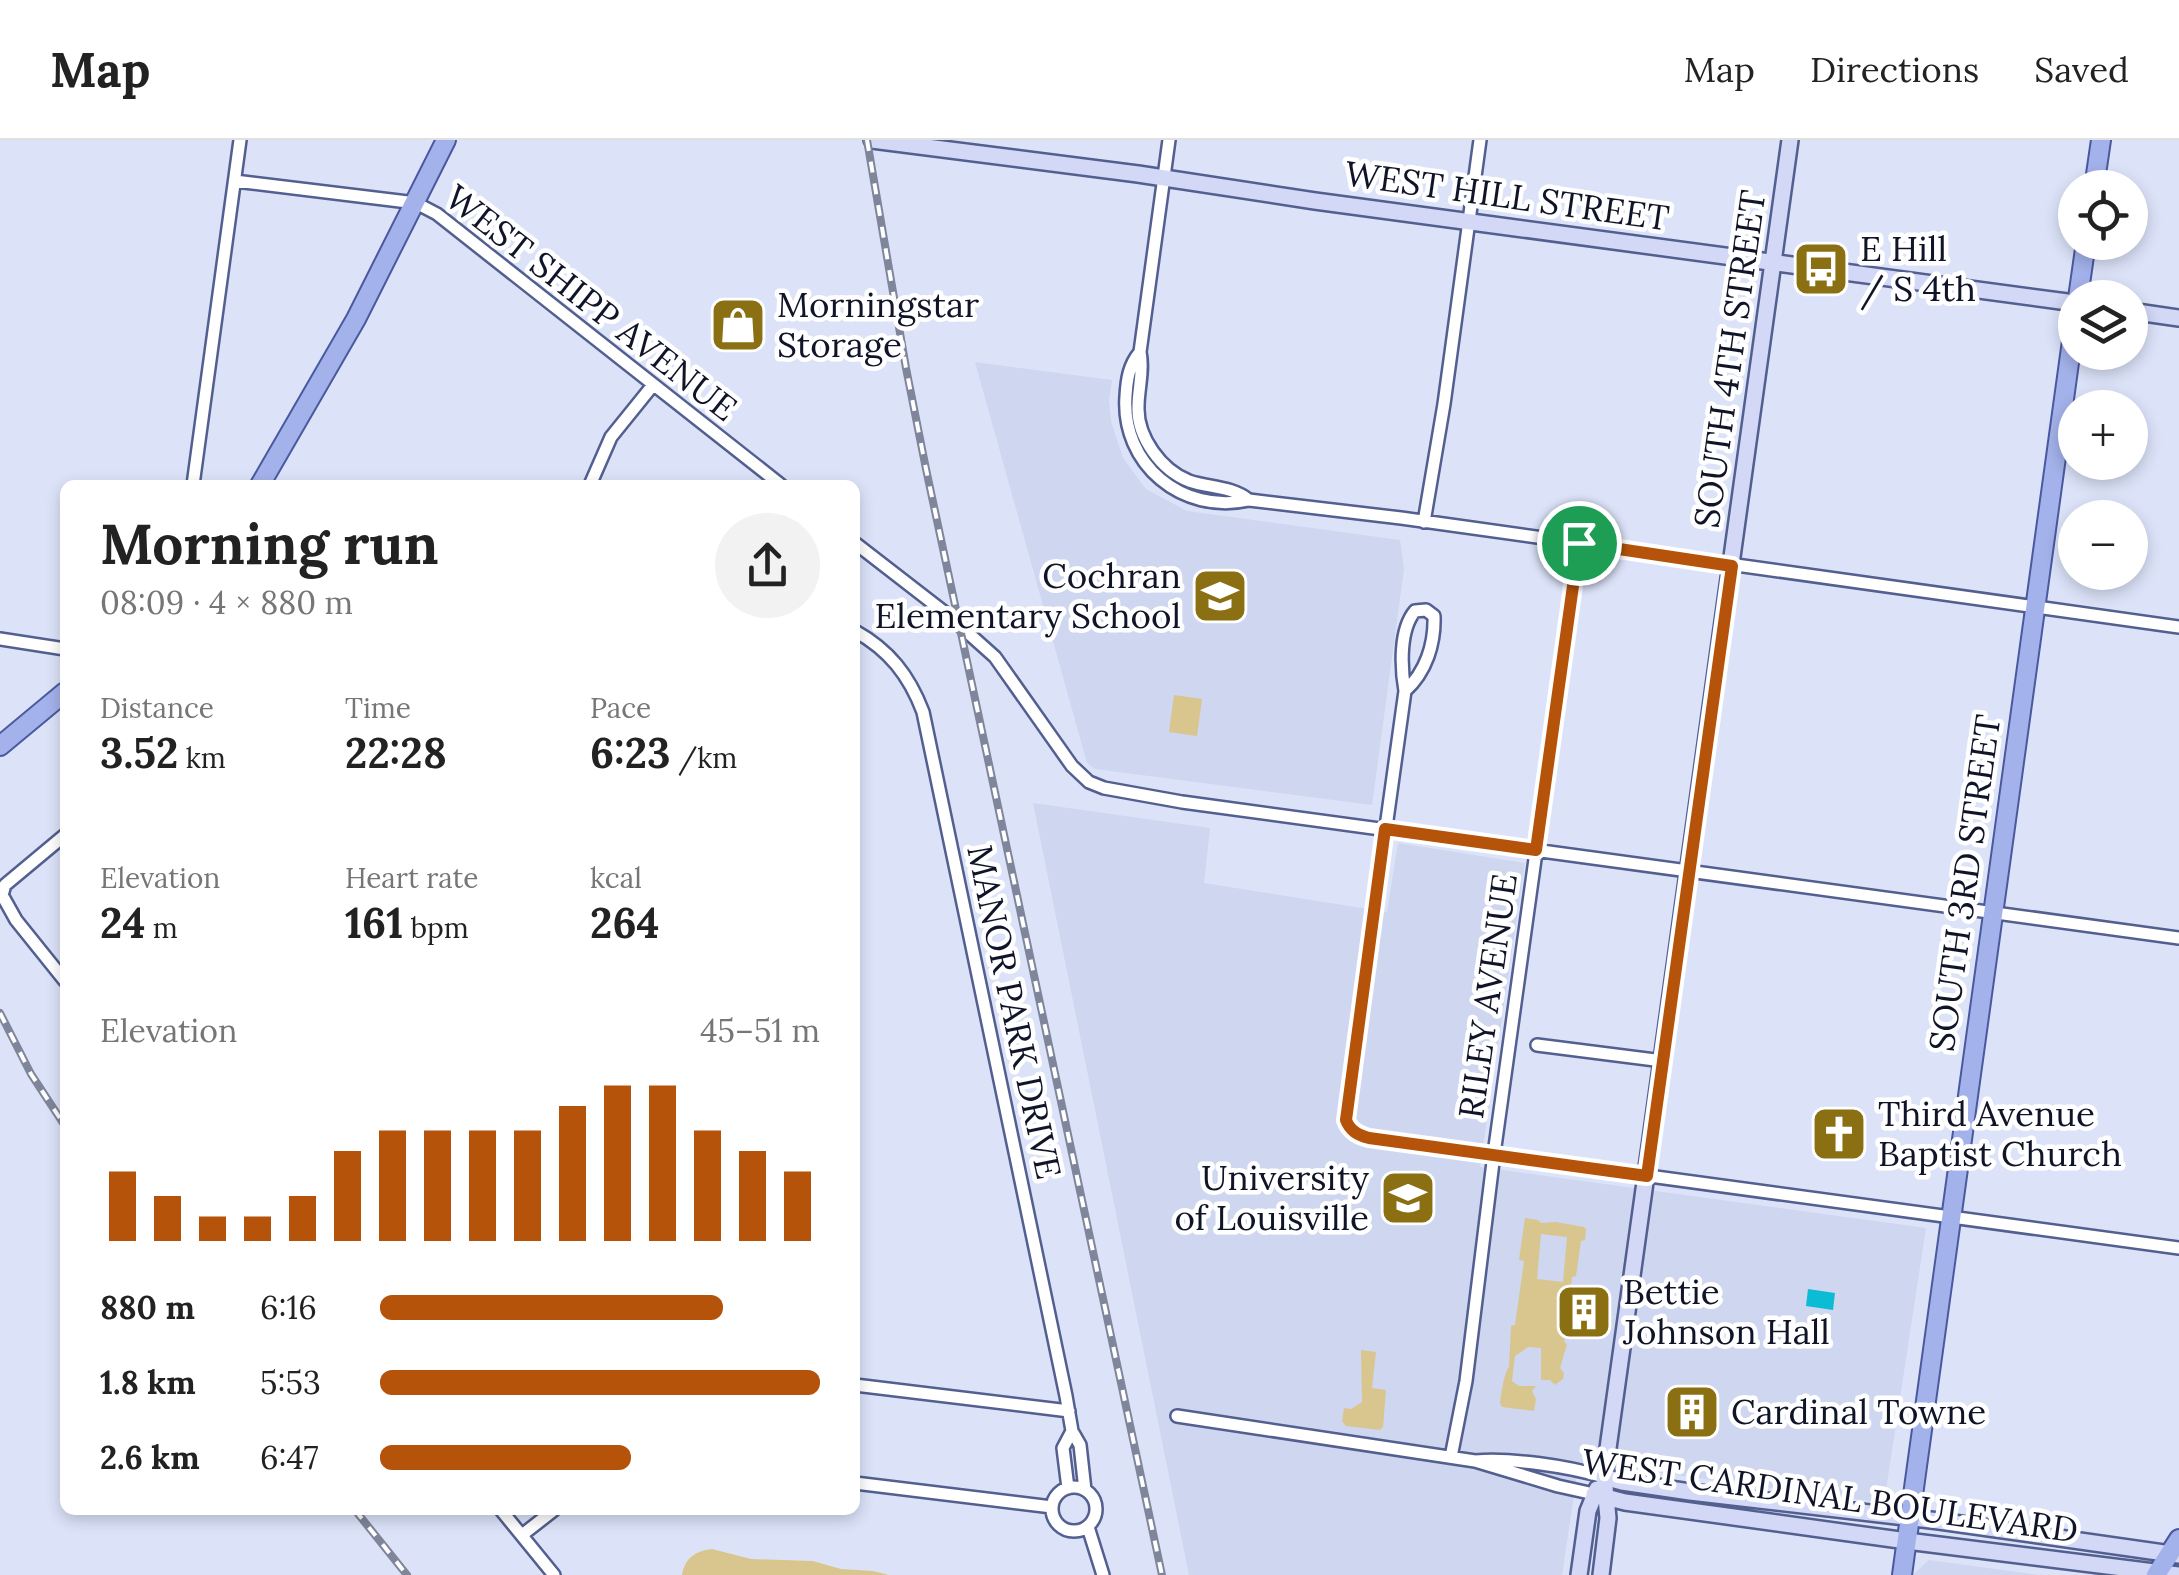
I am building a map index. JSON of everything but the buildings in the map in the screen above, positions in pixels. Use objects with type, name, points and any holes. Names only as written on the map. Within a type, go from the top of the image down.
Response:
[{"type":"main road","points":[[263,480],[356,319],[446,140]]},
{"type":"main road","name":"WEST HILL STREET","points":[[872,140],[2058,298]]},
{"type":"main road","name":"SOUTH 4TH STREET","points":[[1600,1575],[1607,1529],[1600,1496],[1790,140]]},
{"type":"main road","points":[[2096,170],[2100,140]]},
{"type":"main road","points":[[2148,314],[2179,318]]},
{"type":"main road","name":"SOUTH 3RD STREET","points":[[1902,1575],[2068,370]]},
{"type":"main road","points":[[0,746],[60,696]]},
{"type":"main road","name":"WEST CARDINAL BOULEVARD","points":[[1604,1476],[1690,1492],[2176,1549]]},
{"type":"main road","name":"SOUTH 4TH STREET","points":[[1579,1575],[1588,1511],[1600,1496]]},
{"type":"main road","name":"WEST CARDINAL BOULEVARD","points":[[1600,1496],[1907,1541],[2179,1575]]},
{"type":"main road","points":[[2157,1574],[2176,1549]]},
{"type":"street","points":[[194,480],[240,140]]},
{"type":"street","points":[[1169,140],[1140,352],[1130,364],[1125,409],[1128,431],[1142,460],[1158,478],[1186,494],[1424,522],[2179,627]]},
{"type":"street","points":[[1424,522],[1480,140]]},
{"type":"street","name":"WEST SHIPP AVENUE","points":[[235,181],[416,203],[436,214],[774,480]]},
{"type":"street","points":[[592,480],[611,436],[653,385]]},
{"type":"street","name":"RILEY AVENUE","points":[[1451,1457],[1466,1381],[1579,543]]},
{"type":"street","points":[[860,547],[995,657],[1072,766],[1096,786],[1182,802],[2179,938]]},
{"type":"street","points":[[1405,691],[1418,680],[1431,644],[1434,616],[1426,610],[1415,612],[1408,622],[1402,673],[1405,691],[1346,1114],[1352,1130],[1369,1138],[2179,1248]]},
{"type":"street","name":"MANOR PARK DRIVE","points":[[860,634],[879,646],[900,668],[923,712],[1072,1431],[1080,1445],[1085,1490],[1096,1503],[1094,1520],[1088,1527],[1103,1575]]},
{"type":"street","points":[[0,639],[60,647]]},
{"type":"street","points":[[60,838],[5,885],[2,896],[60,975]]},
{"type":"street","points":[[1537,1045],[1663,1060]]},
{"type":"street","points":[[860,1386],[1069,1411]]},
{"type":"street","name":"WEST CARDINAL BOULEVARD","points":[[1176,1416],[1474,1461],[1600,1496]]},
{"type":"street","name":"MANOR PARK DRIVE","points":[[1068,1488],[1062,1448],[1072,1431]]},
{"type":"street","name":"WEST CARDINAL BOULEVARD","points":[[1474,1461],[1496,1459],[1604,1476]]},
{"type":"street","points":[[860,1484],[1052,1506]]},
{"type":"street","points":[[1085,1490],[1068,1488],[1055,1498],[1052,1506],[1057,1523],[1064,1529],[1088,1527]]},
{"type":"street","points":[[505,1515],[554,1575]]},
{"type":"street","points":[[522,1535],[548,1515]]},
{"type":"shaded area","name":"Cochran Elementary School","points":[[975,362],[1112,380],[1111,421],[1123,458],[1146,489],[1187,511],[1400,540],[1404,569],[1372,805],[1095,769],[1087,763]]},
{"type":"shaded area","points":[[1174,695],[1202,699],[1197,736],[1169,732]]},
{"type":"shaded area","name":"University of Louisville","points":[[1033,803],[1210,828],[1204,883],[1387,912],[1398,843],[1525,863],[1480,1167],[1926,1228],[1884,1503],[1579,1462],[1562,1575],[1189,1575]]},
{"type":"shaded area","points":[[1525,1218],[1586,1229],[1576,1276],[1572,1277],[1564,1342],[1567,1344],[1560,1368],[1563,1379],[1555,1385],[1550,1380],[1541,1380],[1541,1348],[1528,1347],[1515,1356],[1512,1381],[1519,1386],[1536,1386],[1532,1391],[1536,1399],[1534,1411],[1502,1407],[1500,1403],[1524,1261],[1519,1260]],"holes":[[[1541,1234],[1567,1237],[1563,1282],[1537,1279]]]},
{"type":"shaded area","points":[[1361,1350],[1376,1352],[1372,1388],[1386,1390],[1380,1430],[1346,1426],[1342,1421],[1344,1408],[1351,1409],[1362,1402]]},
{"type":"shaded area","points":[[712,1549],[751,1559],[813,1561],[889,1575],[682,1575],[692,1556]]},
{"type":"shaded area","points":[[1929,1560],[2039,1575],[1913,1575]]},
{"type":"water","points":[[1808,1289],[1835,1293],[1833,1310],[1806,1306]]},
{"type":"railway","points":[[867,140],[926,469],[1162,1575]]},
{"type":"railway","points":[[0,1013],[31,1074],[60,1118]]},
{"type":"railway","points":[[359,1515],[407,1575]]},
{"type":"place","name":"E Hill / S 4th","points":[[1821,269]]},
{"type":"place","name":"Morningstar Storage","points":[[738,325]]},
{"type":"place","name":"Cochran Elementary School","points":[[1220,596]]},
{"type":"place","name":"Third Avenue Baptist Church","points":[[1839,1134]]},
{"type":"place","name":"University of Louisville","points":[[1408,1198]]},
{"type":"place","name":"Bettie Johnson Hall","points":[[1584,1312]]},
{"type":"place","name":"Cardinal Towne","points":[[1692,1412]]},
{"type":"route","points":[[1579,543],[1732,566],[1647,1176],[1369,1138],[1357,1134],[1346,1120],[1385,829],[1536,850],[1579,543]]}]
